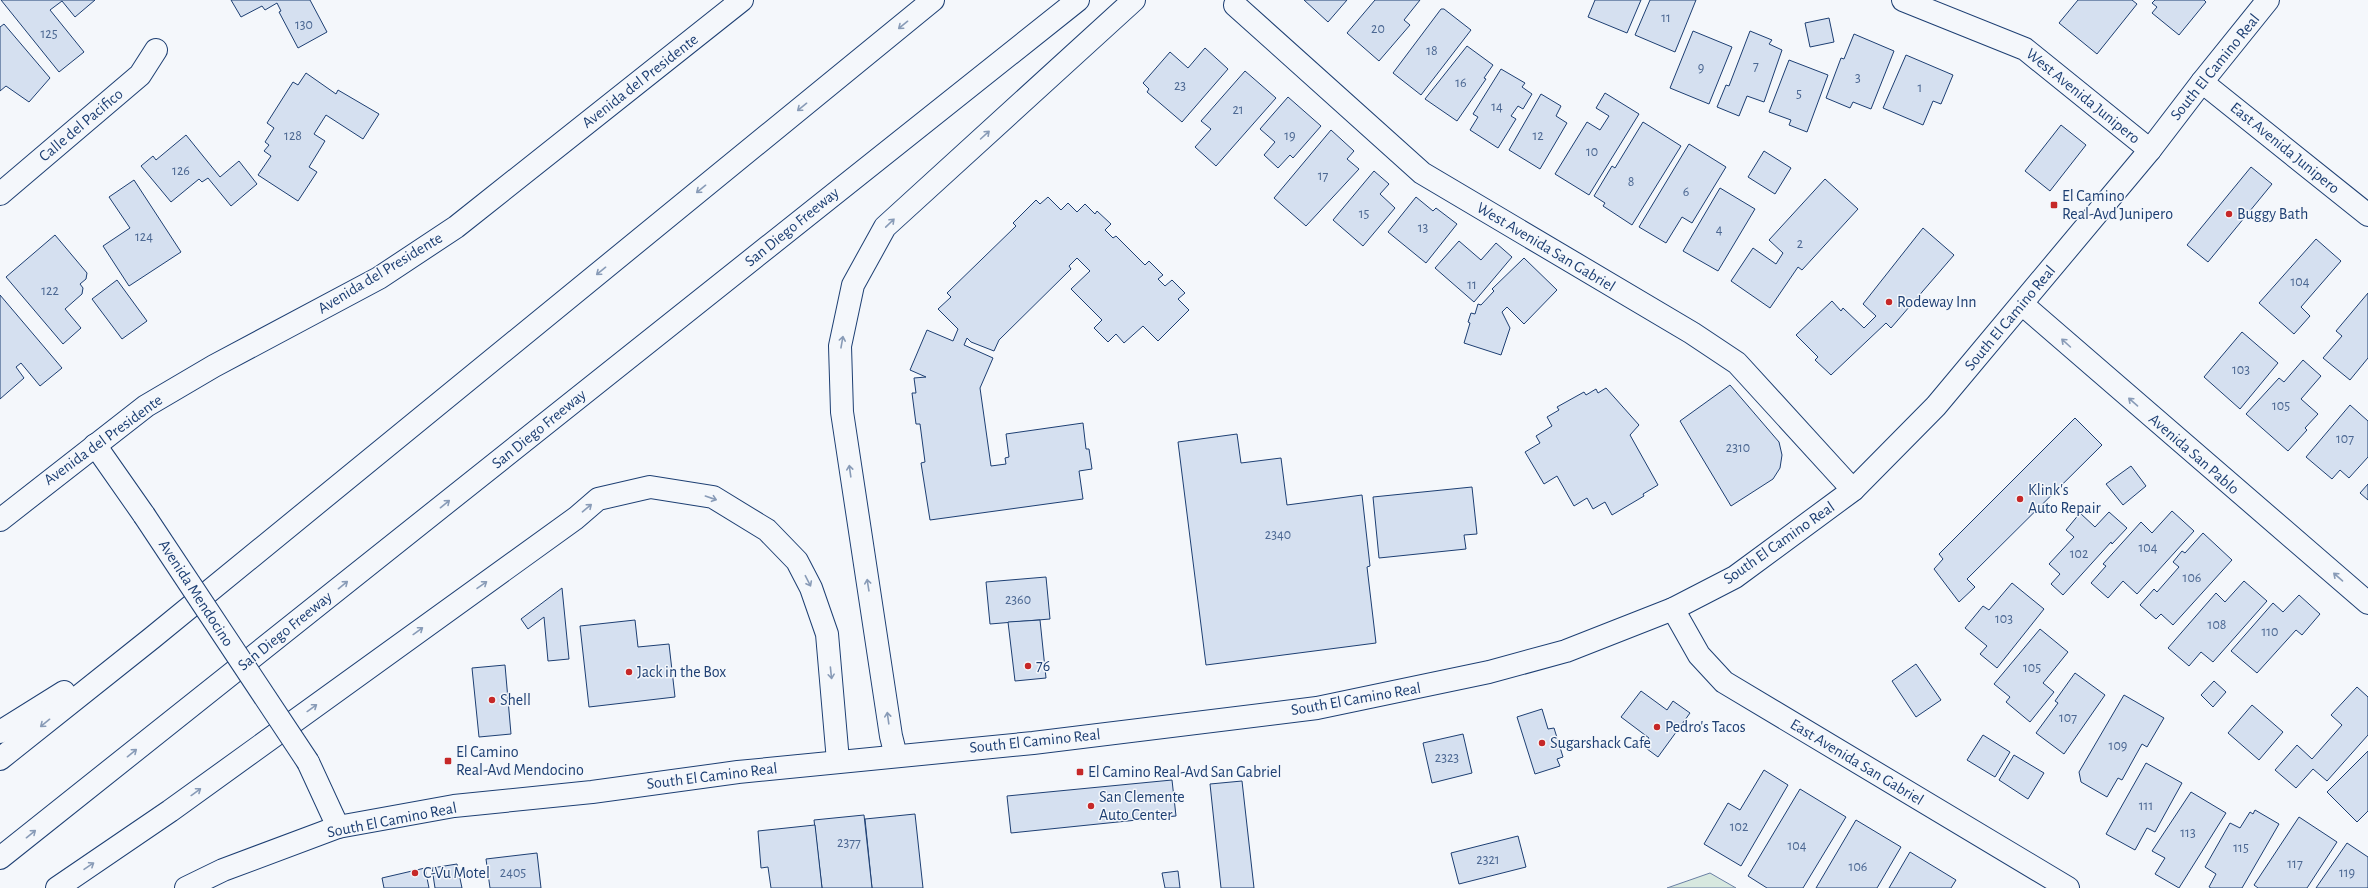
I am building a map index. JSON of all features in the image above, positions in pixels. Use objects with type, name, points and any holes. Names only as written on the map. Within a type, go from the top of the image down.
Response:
[{"type":"main road","name":"Avenida del Presidente","points":[[0,520],[146,406],[214,366],[379,278],[456,227],[742,0]]},
{"type":"main road","points":[[0,759],[152,638],[933,0]]},
{"type":"main road","name":"San Diego Freeway","points":[[0,858],[1078,0]]},
{"type":"main road","points":[[896,756],[891,736],[842,412],[840,346],[853,285],[885,227],[1134,0]]},
{"type":"main road","name":"West Avenida Junipero","points":[[1903,0],[2025,49],[2150,150]]},
{"type":"main road","name":"South El Camino Real","points":[[186,888],[223,870],[338,827],[454,806],[592,792],[726,774],[1033,743],[1317,708],[1489,672],[1566,651],[1672,609],[1735,577],[1853,490],[1936,406],[2150,150],[2268,0]]},
{"type":"main road","name":"West Avenida San Gabriel","points":[[1236,5],[1422,173],[1692,333],[1737,363],[1853,490]]},
{"type":"main road","name":"Calle del Pacifico","points":[[0,194],[140,75],[156,50]]},
{"type":"main road","name":"East Avenida Junipero","points":[[2202,82],[2368,215]]},
{"type":"main road","name":"Avenida San Pablo","points":[[2022,304],[2368,603]]},
{"type":"main road","name":"Avenida Mendocino","points":[[95,445],[144,515],[308,762],[338,827]]},
{"type":"main road","points":[[57,888],[170,811],[576,518],[598,499],[650,487],[713,497],[767,530],[797,561],[811,588],[827,634],[838,762]]},
{"type":"main road","name":"East Avenida San Gabriel","points":[[1672,609],[1699,654],[1724,682],[2068,888]]},
{"type":"main road","points":[[0,732],[152,638]]},
{"type":"shaded area","points":[[1710,873],[1736,888],[1667,888]]},
{"type":"building","points":[[1,0],[95,0],[75,17],[62,1],[50,10],[84,52],[59,72]]},
{"type":"building","points":[[231,0],[310,0],[327,32],[298,48],[279,12],[281,11],[277,3],[265,10],[262,6],[241,17]]},
{"type":"building","points":[[1304,0],[1347,0],[1328,22]]},
{"type":"building","points":[[1375,0],[1420,0],[1404,20],[1410,25],[1379,61],[1347,33]]},
{"type":"building","points":[[1595,0],[1641,0],[1627,33],[1588,17]]},
{"type":"building","points":[[1650,0],[1696,0],[1675,52],[1635,35]]},
{"type":"building","points":[[2078,0],[2132,0],[2137,4],[2097,54],[2059,23]]},
{"type":"building","points":[[2155,0],[2204,0],[2206,2],[2179,35],[2152,13],[2157,7],[2152,3]]},
{"type":"building","points":[[1441,9],[1444,9],[1471,30],[1421,95],[1393,73]]},
{"type":"building","points":[[1829,18],[1834,42],[1810,47],[1805,23]]},
{"type":"building","points":[[4,24],[50,78],[29,102],[6,86],[0,91],[0,27]]},
{"type":"building","points":[[1693,31],[1732,47],[1709,104],[1670,88]]},
{"type":"building","points":[[1750,31],[1772,40],[1769,44],[1782,50],[1764,102],[1747,96],[1739,116],[1717,107],[1726,85],[1729,86]]},
{"type":"building","points":[[1854,34],[1894,51],[1871,109],[1853,102],[1850,108],[1826,98],[1841,58],[1844,59]]},
{"type":"building","points":[[1467,46],[1493,65],[1484,78],[1486,79],[1457,121],[1425,99]]},
{"type":"building","points":[[1205,48],[1228,69],[1182,122],[1147,92],[1149,89],[1143,83],[1170,52],[1188,68]]},
{"type":"building","points":[[1906,55],[1953,75],[1941,104],[1933,101],[1923,125],[1883,108]]},
{"type":"building","points":[[1789,60],[1828,75],[1807,132],[1789,125],[1791,120],[1769,112]]},
{"type":"building","points":[[1501,69],[1525,83],[1522,87],[1532,94],[1523,109],[1518,106],[1511,116],[1516,119],[1498,148],[1470,130],[1478,117],[1473,114]]},
{"type":"building","points":[[1245,71],[1276,98],[1216,166],[1195,147],[1211,129],[1201,121]]},
{"type":"building","points":[[306,73],[336,94],[338,90],[379,114],[363,139],[326,115],[314,134],[325,141],[309,167],[317,172],[298,201],[258,175],[271,156],[264,151],[269,145],[265,142],[274,128],[267,123],[293,82],[298,85]]},
{"type":"building","points":[[1605,93],[1639,114],[1589,195],[1555,174],[1587,122],[1600,130],[1609,116],[1596,108]]},
{"type":"building","points":[[1541,94],[1561,106],[1556,116],[1567,123],[1540,169],[1509,150]]},
{"type":"building","points":[[1288,97],[1321,126],[1293,158],[1290,155],[1278,168],[1264,155],[1275,142],[1260,129]]},
{"type":"building","points":[[1643,122],[1681,146],[1632,225],[1603,206],[1605,203],[1594,196],[1612,166],[1615,168]]},
{"type":"building","points":[[2061,125],[2086,145],[2050,191],[2025,171]]},
{"type":"building","points":[[1331,130],[1354,151],[1347,159],[1359,169],[1306,226],[1274,198]]},
{"type":"building","points":[[186,135],[220,177],[239,161],[257,184],[231,206],[208,178],[202,182],[199,179],[171,202],[141,166],[153,156],[156,160]]},
{"type":"building","points":[[1689,144],[1726,167],[1692,223],[1682,217],[1666,243],[1639,227]]},
{"type":"building","points":[[1764,151],[1791,168],[1775,194],[1748,177]]},
{"type":"building","name":"Buggy Bath","points":[[2251,167],[2272,184],[2208,262],[2187,245]]},
{"type":"building","points":[[1374,171],[1389,184],[1380,194],[1395,208],[1363,246],[1333,220]]},
{"type":"building","points":[[1825,179],[1858,209],[1802,270],[1798,267],[1770,308],[1731,281],[1753,248],[1776,264],[1783,253],[1769,240]]},
{"type":"building","points":[[134,180],[181,252],[129,286],[103,246],[130,228],[109,197]]},
{"type":"building","points":[[1720,188],[1755,209],[1718,271],[1683,251]]},
{"type":"building","points":[[1048,197],[1061,210],[1068,203],[1077,212],[1085,204],[1095,214],[1097,211],[1111,224],[1105,230],[1113,238],[1116,236],[1145,265],[1149,261],[1163,275],[1158,279],[1165,286],[1172,280],[1185,293],[1178,299],[1189,310],[1158,341],[1143,326],[1124,343],[1116,334],[1108,342],[1094,328],[1102,320],[1071,289],[1090,271],[1077,258],[1069,266],[1071,269],[999,340],[994,351],[971,342],[967,338],[964,345],[993,358],[980,388],[991,466],[1006,464],[1005,458],[1009,457],[1006,434],[1083,423],[1086,449],[1089,449],[1092,469],[1079,471],[1083,499],[930,520],[921,463],[925,462],[920,424],[916,424],[912,393],[916,393],[914,378],[926,377],[910,370],[927,330],[953,341],[958,329],[938,309],[951,297],[947,293],[1016,226],[1013,223],[1036,200],[1040,204]]},
{"type":"building","points":[[1416,197],[1433,211],[1436,208],[1457,224],[1426,263],[1388,232]]},
{"type":"building","name":"Rodeway Inn","points":[[1923,228],[1954,255],[1891,328],[1886,323],[1831,375],[1815,360],[1818,357],[1796,335],[1832,301],[1841,311],[1843,308],[1864,328],[1876,316],[1863,304]]},
{"type":"building","points":[[55,235],[87,273],[86,279],[80,284],[83,288],[82,294],[65,309],[81,328],[63,344],[6,277]]},
{"type":"building","points":[[2316,239],[2341,261],[2301,307],[2310,316],[2294,334],[2259,303]]},
{"type":"building","points":[[1459,241],[1481,260],[1496,243],[1512,257],[1474,302],[1435,268]]},
{"type":"building","points":[[1524,258],[1557,290],[1524,324],[1507,307],[1502,312],[1510,328],[1501,355],[1464,343],[1470,323],[1468,322],[1471,313],[1475,314],[1478,304],[1481,305],[1494,291],[1492,289]]},
{"type":"building","points":[[117,280],[147,321],[122,339],[92,299]]},
{"type":"building","points":[[2368,293],[2368,358],[2350,380],[2323,358],[2342,336],[2336,331]]},
{"type":"building","points":[[0,295],[62,368],[40,386],[21,363],[16,367],[24,378],[0,399]]},
{"type":"building","points":[[2242,332],[2278,363],[2240,409],[2204,377]]},
{"type":"building","points":[[2303,360],[2321,376],[2301,399],[2318,414],[2305,428],[2307,430],[2288,451],[2246,414],[2279,378],[2284,382]]},
{"type":"building","points":[[1730,385],[1779,442],[1782,455],[1780,468],[1773,479],[1731,506],[1680,421]]},
{"type":"building","points":[[1606,388],[1639,425],[1630,435],[1658,485],[1643,494],[1644,496],[1612,515],[1605,502],[1593,509],[1587,498],[1574,506],[1557,476],[1544,484],[1525,452],[1540,443],[1536,436],[1552,426],[1547,417],[1559,410],[1557,407],[1584,392],[1586,395],[1596,389],[1598,393]]},
{"type":"building","points":[[2350,405],[2368,421],[2368,457],[2349,478],[2340,470],[2332,479],[2306,457]]},
{"type":"building","name":"Klink's Auto Repair","points":[[2075,418],[2102,445],[1967,579],[1975,587],[1959,602],[1934,569],[1943,559],[1939,554]]},
{"type":"building","points":[[1237,434],[1241,463],[1281,458],[1287,505],[1362,495],[1370,566],[1367,567],[1376,643],[1206,665],[1178,442]]},
{"type":"building","points":[[2131,466],[2146,486],[2123,505],[2106,484]]},
{"type":"building","points":[[2368,484],[2368,500],[2360,493]]},
{"type":"building","points":[[1472,487],[1477,534],[1464,535],[1466,549],[1379,558],[1373,497]]},
{"type":"building","points":[[2172,511],[2194,531],[2137,594],[2123,581],[2108,598],[2091,583],[2106,566],[2103,564],[2141,522],[2152,533]]},
{"type":"building","points":[[2109,512],[2127,528],[2112,544],[2111,542],[2063,595],[2051,584],[2060,574],[2049,564],[2074,537],[2066,530],[2080,513],[2095,527]]},
{"type":"building","points":[[2203,533],[2232,560],[2173,625],[2161,614],[2156,619],[2140,605],[2154,589],[2157,592],[2179,567],[2173,562],[2182,551],[2185,553]]},
{"type":"building","points":[[1046,577],[1050,619],[990,624],[986,582]]},
{"type":"building","points":[[2244,581],[2267,601],[2213,662],[2201,652],[2189,666],[2168,648],[2216,593],[2225,602]]},
{"type":"building","points":[[2012,583],[2044,609],[1997,668],[1980,654],[1987,646],[1965,628],[1983,606],[1989,610]]},
{"type":"building","points":[[562,588],[569,659],[548,661],[544,617],[528,629],[521,619]]},
{"type":"building","points":[[2299,595],[2320,614],[2302,635],[2296,630],[2257,673],[2231,651],[2273,603],[2283,612]]},
{"type":"building","name":"Jack in the Box","points":[[635,620],[638,647],[669,644],[675,697],[589,707],[580,626]]},
{"type":"building","points":[[1040,620],[1046,678],[1015,681],[1008,622]]},
{"type":"building","points":[[2040,629],[2068,652],[2043,683],[2054,692],[2030,722],[2006,702],[2010,697],[1994,684]]},
{"type":"building","points":[[1916,664],[1941,700],[1916,717],[1892,681]]},
{"type":"building","name":"Shell","points":[[505,665],[511,734],[479,737],[472,668]]},
{"type":"building","points":[[2075,673],[2105,695],[2064,754],[2036,733],[2058,703],[2055,701]]},
{"type":"building","points":[[2214,681],[2226,692],[2213,707],[2201,695]]},
{"type":"building","points":[[2357,687],[2368,697],[2368,735],[2327,781],[2313,769],[2296,788],[2275,770],[2297,745],[2312,759],[2342,725],[2331,715]]},
{"type":"building","name":"Pedro's Tacos","points":[[1641,691],[1667,710],[1673,701],[1690,713],[1658,757],[1643,746],[1649,738],[1621,717]]},
{"type":"building","points":[[2124,695],[2164,718],[2147,747],[2142,744],[2122,780],[2118,778],[2107,797],[2081,782],[2079,772]]},
{"type":"building","points":[[2252,705],[2283,732],[2259,760],[2228,733]]},
{"type":"building","name":"Sugarshack Cafe","points":[[1542,709],[1548,729],[1554,728],[1563,757],[1557,759],[1560,766],[1535,774],[1517,717]]},
{"type":"building","points":[[1463,734],[1472,773],[1432,783],[1423,743]]},
{"type":"building","points":[[1983,735],[2010,752],[1995,777],[1967,760]]},
{"type":"building","points":[[2368,751],[2368,811],[2357,822],[2327,792]]},
{"type":"building","points":[[2014,755],[2044,773],[2028,799],[1999,780]]},
{"type":"building","points":[[2146,763],[2182,783],[2155,832],[2147,828],[2135,850],[2106,834]]},
{"type":"building","points":[[1764,770],[1788,785],[1741,866],[1704,844],[1728,803],[1740,810]]},
{"type":"building","name":"San Clemente Auto Center","points":[[1172,780],[1176,816],[1011,833],[1007,796]]},
{"type":"building","points":[[1242,781],[1254,888],[1221,888],[1210,784]]},
{"type":"building","points":[[1800,789],[1846,817],[1803,888],[1767,888],[1748,876]]},
{"type":"building","points":[[2191,792],[2226,813],[2179,888],[2155,874],[2165,858],[2152,851]]},
{"type":"building","points":[[2255,810],[2279,824],[2242,888],[2209,887],[2216,874],[2205,867],[2230,823],[2240,828],[2250,812],[2253,814]]},
{"type":"building","points":[[915,814],[923,888],[872,888],[865,819]]},
{"type":"building","points":[[864,815],[872,888],[822,888],[814,820]]},
{"type":"building","points":[[2299,817],[2337,842],[2307,888],[2258,888],[2254,885]]},
{"type":"building","points":[[1856,820],[1901,847],[1877,888],[1816,888]]},
{"type":"building","points":[[815,825],[822,888],[771,888],[768,867],[761,868],[758,831]]},
{"type":"building","points":[[1518,836],[1526,867],[1459,884],[1451,853]]},
{"type":"building","points":[[2347,843],[2368,857],[2368,888],[2316,888]]},
{"type":"building","points":[[1910,852],[1956,880],[1951,888],[1889,888]]},
{"type":"building","points":[[537,853],[541,888],[490,888],[486,859]]},
{"type":"building","points":[[457,864],[462,888],[435,888],[432,868]]},
{"type":"building","name":"C-Vu Motel","points":[[425,868],[429,888],[384,888],[382,878]]},
{"type":"building","points":[[1178,871],[1180,888],[1165,888],[1162,873]]},
{"type":"place","name":"El Camino Real-Avd Junipero","points":[[2054,205]]},
{"type":"place","name":"Buggy Bath","points":[[2229,214]]},
{"type":"place","name":"Rodeway Inn","points":[[1889,302]]},
{"type":"place","name":"Klink's Auto Repair","points":[[2020,499]]},
{"type":"place","name":"76","points":[[1028,666]]},
{"type":"place","name":"Jack in the Box","points":[[629,672]]},
{"type":"place","name":"Shell","points":[[492,700]]},
{"type":"place","name":"Pedro's Tacos","points":[[1657,727]]},
{"type":"place","name":"Sugarshack Cafe","points":[[1542,743]]},
{"type":"place","name":"El Camino Real-Avd Mendocino","points":[[448,761]]},
{"type":"place","name":"El Camino Real-Avd San Gabriel","points":[[1080,772]]},
{"type":"place","name":"San Clemente Auto Center","points":[[1091,806]]},
{"type":"place","name":"C-Vu Motel","points":[[415,873]]}]
